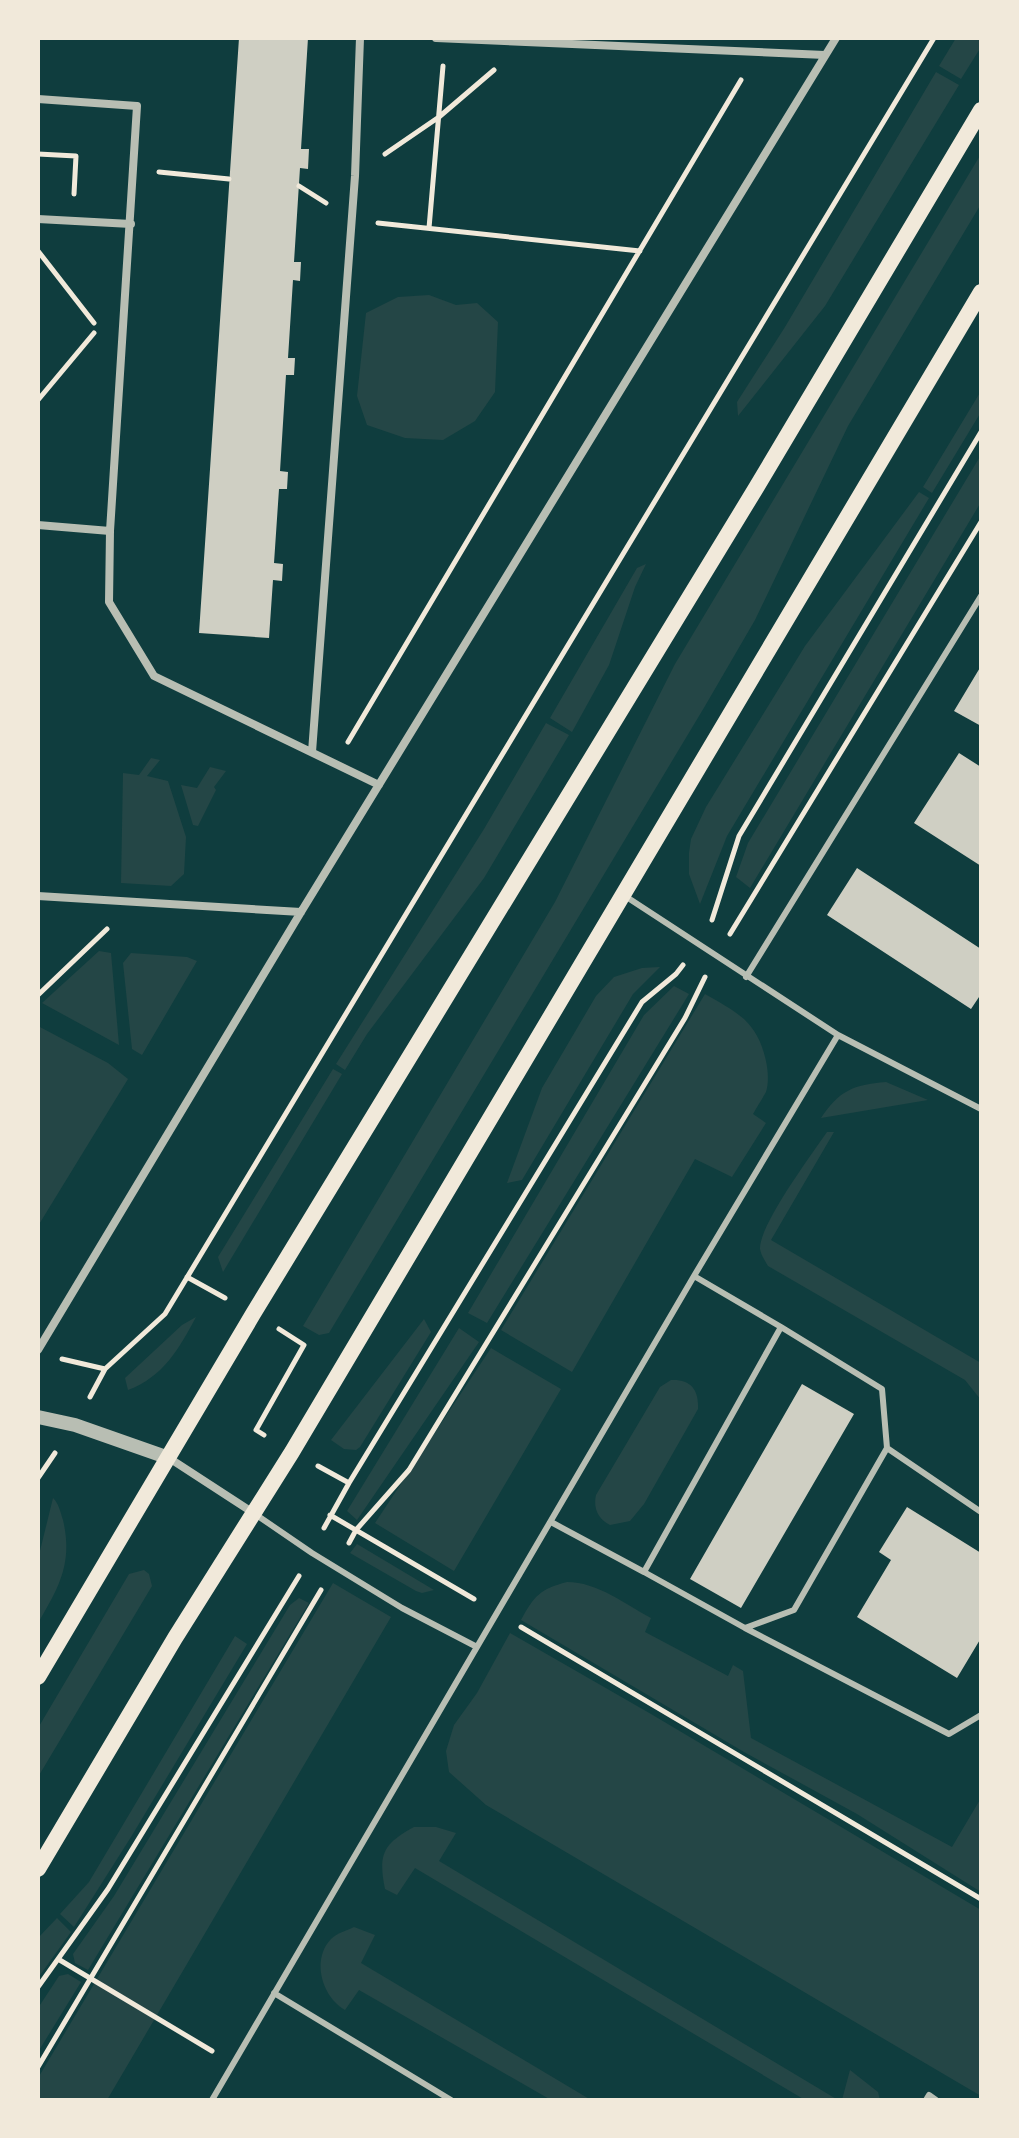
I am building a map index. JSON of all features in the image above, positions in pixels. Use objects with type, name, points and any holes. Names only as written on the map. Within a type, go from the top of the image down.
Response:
[{"type":"main road","points":[[38,1677],[253,1314],[756,488],[981,110]]},
{"type":"main road","points":[[38,1869],[252,1512],[292,1452],[981,292]]},
{"type":"street","points":[[312,752],[355,176],[360,38]]},
{"type":"street","points":[[436,38],[825,55]]},
{"type":"street","points":[[38,1350],[301,912],[836,38]]},
{"type":"street","points":[[38,99],[137,106],[110,531],[109,602],[154,676],[379,785]]},
{"type":"street","points":[[38,219],[131,224]]},
{"type":"street","points":[[38,525],[110,531]]},
{"type":"street","points":[[38,896],[301,912]]},
{"type":"street","points":[[38,1417],[75,1425],[169,1458],[252,1512]]},
{"type":"lane","points":[[746,977],[981,596]]},
{"type":"lane","points":[[622,894],[838,1035],[981,1109]]},
{"type":"lane","points":[[212,2100],[496,1612],[838,1035]]},
{"type":"lane","points":[[694,1276],[882,1389],[887,1448],[794,1610],[745,1628]]},
{"type":"lane","points":[[644,1572],[781,1327]]},
{"type":"lane","points":[[887,1448],[981,1512]]},
{"type":"lane","points":[[252,1512],[402,1608],[477,1647]]},
{"type":"lane","points":[[551,1522],[949,1734],[981,1715]]},
{"type":"lane","points":[[274,1993],[451,2100]]},
{"type":"lane","points":[[926,2100],[929,2095],[936,2100]]},
{"type":"path","points":[[429,228],[446,38]]},
{"type":"path","points":[[38,1478],[75,1425],[105,1369],[165,1314],[934,38]]},
{"type":"path","points":[[355,176],[439,117],[527,41]]},
{"type":"path","points":[[335,764],[761,51]]},
{"type":"path","points":[[38,154],[76,156],[72,221]]},
{"type":"path","points":[[134,170],[229,179]]},
{"type":"path","points":[[350,220],[640,251]]},
{"type":"path","points":[[38,251],[98,328],[38,400]]},
{"type":"path","points":[[38,1987],[108,1889],[312,1553],[349,1483],[642,1002],[676,974],[699,944],[714,917],[739,836],[981,432]]},
{"type":"path","points":[[38,2067],[356,1530],[409,1470],[685,1018],[716,957],[981,522]]},
{"type":"path","points":[[38,995],[136,902]]},
{"type":"path","points":[[187,1277],[304,1345],[256,1430],[349,1483]]},
{"type":"path","points":[[51,1357],[105,1369]]},
{"type":"path","points":[[330,1515],[981,1899]]},
{"type":"path","points":[[58,1959],[233,2064]]},
{"type":"shaded area","points":[[956,38],[981,38],[981,47],[961,79],[939,66]]},
{"type":"shaded area","points":[[936,72],[959,85],[825,306],[738,416],[737,402]]},
{"type":"shaded area","points":[[981,154],[981,204],[848,426],[755,620],[329,1333],[319,1335],[303,1326],[555,902],[675,664]]},
{"type":"shaded area","points":[[429,295],[456,305],[477,303],[498,322],[495,392],[475,421],[443,440],[405,438],[367,425],[357,396],[366,313],[398,297]]},
{"type":"shaded area","points":[[981,391],[981,412],[932,493],[923,487]]},
{"type":"shaded area","points":[[981,455],[981,502],[750,888],[736,877],[748,843]]},
{"type":"shaded area","points":[[919,492],[929,498],[727,836],[700,904],[689,874],[689,853],[691,839],[706,807],[805,646]]},
{"type":"shaded area","points":[[646,564],[635,587],[609,665],[572,732],[550,718],[637,568]]},
{"type":"shaded area","points":[[546,723],[569,735],[484,878],[367,1034],[345,1070],[336,1064],[484,829]]},
{"type":"shaded area","points":[[151,758],[160,760],[147,776],[168,781],[186,837],[184,874],[171,886],[121,883],[123,773],[139,775]]},
{"type":"shaded area","points":[[210,767],[226,771],[214,787],[216,790],[198,826],[193,825],[181,785],[197,788]]},
{"type":"shaded area","points":[[99,951],[111,953],[119,1045],[42,1003]]},
{"type":"shaded area","points":[[131,953],[187,957],[197,961],[142,1055],[132,1049],[123,963]]},
{"type":"shaded area","points":[[660,967],[633,994],[522,1180],[507,1183],[542,1088],[596,996],[614,977],[642,968]]},
{"type":"shaded area","points":[[674,986],[689,994],[487,1323],[468,1313],[644,1015]]},
{"type":"shaded area","points":[[705,994],[736,1013],[757,1036],[766,1061],[768,1081],[766,1092],[753,1114],[766,1123],[732,1177],[695,1159],[572,1372],[501,1330]]},
{"type":"shaded area","points":[[38,1026],[108,1063],[128,1079],[38,1226]]},
{"type":"shaded area","points":[[333,1069],[342,1074],[223,1272],[218,1257]]},
{"type":"shaded area","points":[[886,1082],[928,1100],[821,1118],[848,1091]]},
{"type":"shaded area","points":[[827,1132],[834,1132],[771,1240],[981,1363],[981,1400],[965,1380],[768,1266],[764,1260],[760,1249],[768,1224]]},
{"type":"shaded area","points":[[196,1317],[169,1361],[151,1378],[128,1390],[125,1378],[182,1325]]},
{"type":"shaded area","points":[[424,1319],[431,1332],[360,1447],[356,1450],[344,1449],[331,1440]]},
{"type":"shaded area","points":[[459,1328],[479,1342],[357,1520],[347,1511]]},
{"type":"shaded area","points":[[491,1348],[561,1389],[454,1571],[375,1523]]},
{"type":"shaded area","points":[[671,1380],[684,1381],[692,1387],[697,1396],[698,1409],[644,1504],[630,1521],[610,1525],[597,1513],[596,1495],[660,1387]]},
{"type":"shaded area","points":[[53,1498],[66,1535],[65,1562],[58,1586],[38,1623],[38,1559]]},
{"type":"shaded area","points":[[357,1544],[434,1590],[416,1591],[350,1553]]},
{"type":"shaded area","points":[[144,1570],[149,1574],[152,1586],[38,1777],[38,1728],[129,1574]]},
{"type":"shaded area","points":[[567,1582],[589,1586],[621,1600],[651,1618],[645,1632],[728,1676],[733,1665],[743,1671],[751,1738],[952,1847],[981,1798],[981,1892],[857,1814],[744,1752],[521,1620],[539,1595]]},
{"type":"shaded area","points":[[333,1583],[391,1617],[107,2100],[38,2100],[38,2078]]},
{"type":"shaded area","points":[[299,1598],[309,1603],[88,1970],[75,1963],[73,1954],[114,1896],[290,1605]]},
{"type":"shaded area","points":[[510,1633],[981,1910],[981,2096],[486,1805],[449,1772],[446,1751],[454,1725],[477,1693]]},
{"type":"shaded area","points":[[235,1636],[247,1644],[74,1927],[60,1914],[89,1882]]},
{"type":"shaded area","points":[[414,1827],[436,1827],[456,1833],[439,1861],[838,2100],[805,2100],[415,1868],[397,1895],[385,1889],[382,1867],[385,1851],[395,1839]]},
{"type":"shaded area","points":[[57,1918],[71,1932],[38,1978],[38,1938]]},
{"type":"shaded area","points":[[354,1927],[375,1935],[361,1963],[591,2100],[551,2100],[359,1990],[345,2010],[325,1987],[322,1957],[331,1939]]},
{"type":"shaded area","points":[[68,1974],[81,1982],[38,2052],[38,2008],[59,1976]]},
{"type":"shaded area","points":[[850,2070],[878,2092],[880,2100],[842,2100]]},
{"type":"building","points":[[239,38],[308,38],[301,149],[309,149],[308,169],[300,168],[294,262],[301,262],[300,281],[293,280],[288,358],[295,358],[294,375],[286,375],[280,471],[288,472],[287,489],[279,489],[274,563],[283,564],[282,581],[273,580],[269,638],[199,633]]},
{"type":"building","points":[[981,666],[981,726],[954,711]]},
{"type":"building","points":[[959,753],[981,767],[981,866],[914,823]]},
{"type":"building","points":[[857,868],[981,949],[981,994],[971,1009],[827,915]]},
{"type":"building","points":[[802,1384],[854,1414],[741,1608],[690,1579]]},
{"type":"building","points":[[907,1507],[981,1553],[981,1638],[957,1678],[857,1617],[891,1560],[879,1552]]}]
